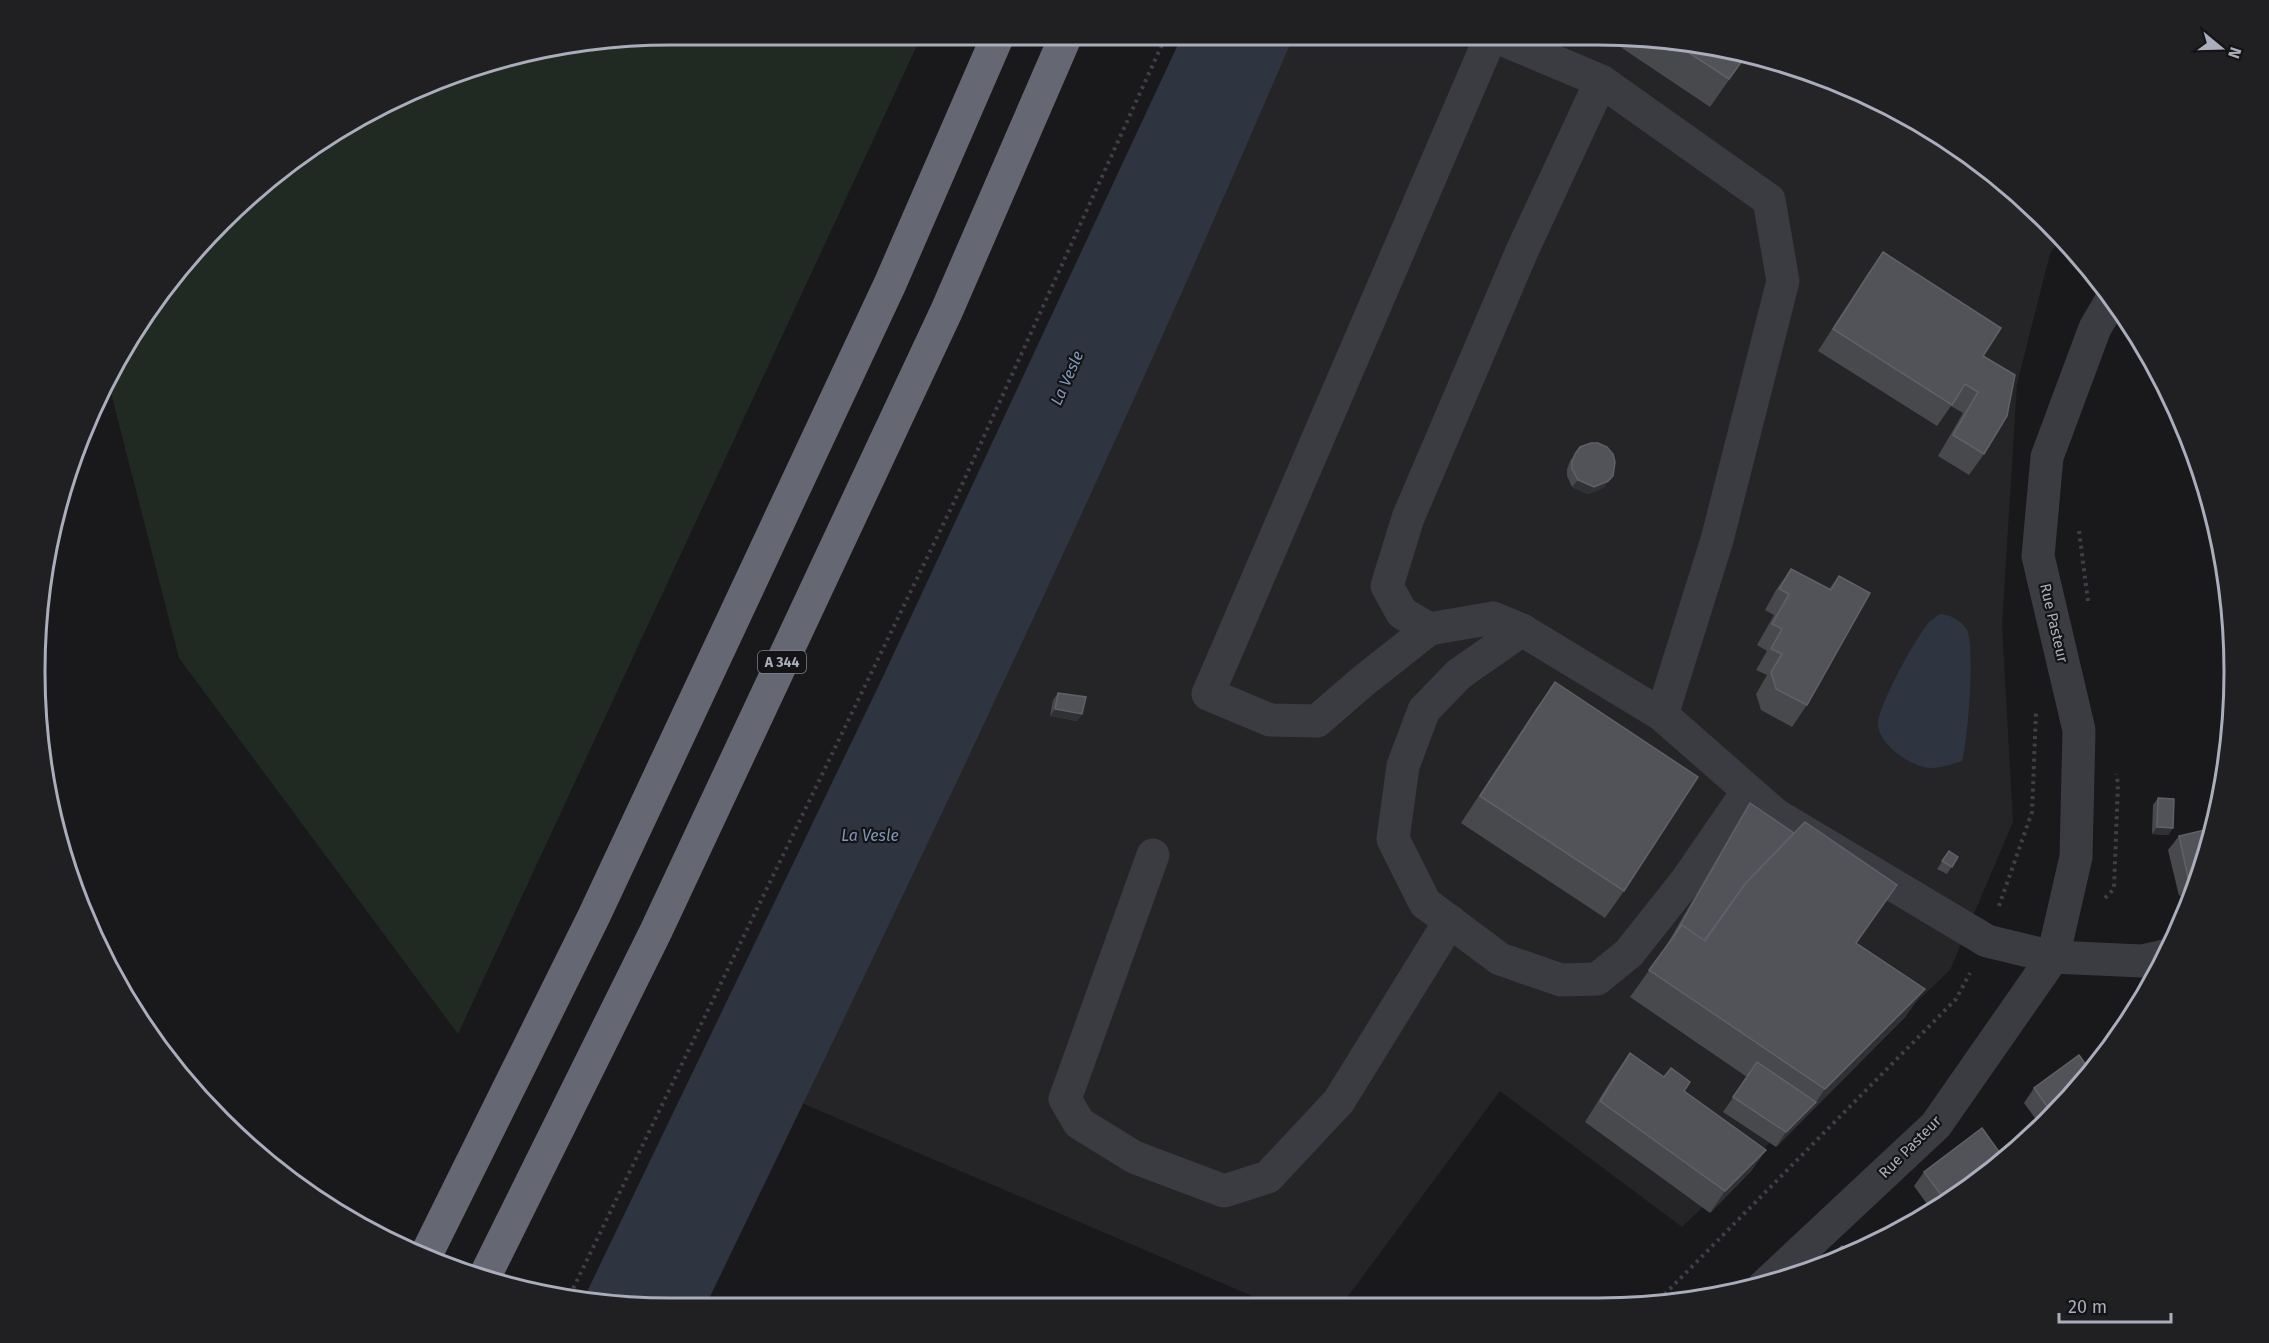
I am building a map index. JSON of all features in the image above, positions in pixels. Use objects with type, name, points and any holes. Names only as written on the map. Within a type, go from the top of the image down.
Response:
[{"type":"highway","points":[[429,1249],[600,905],[890,284],[995,45]]},
{"type":"highway","name":"A 344","points":[[488,1270],[676,888],[947,310],[1062,45]]},
{"type":"street","points":[[1488,45],[1208,694],[1270,720],[1317,720],[1429,629],[1492,618],[1522,630],[1662,715],[1776,815],[1987,941],[2053,957],[2142,961],[2154,958]]},
{"type":"street","points":[[1514,45],[1601,81],[1769,200],[1783,281],[1717,540],[1662,715]]},
{"type":"street","points":[[1429,629],[1402,613],[1387,586],[1407,518],[1522,252],[1601,81]]},
{"type":"street","name":"Rue Pasteur","points":[[1780,1271],[1936,1125],[2053,957],[2076,857],[2079,730],[2038,556],[2047,457],[2095,328],[2107,307]]},
{"type":"street","points":[[1522,630],[1459,674],[1424,710],[1403,766],[1393,838],[1425,903],[1500,959],[1562,980],[1597,979],[1629,953],[1686,881],[1748,791]]},
{"type":"street","points":[[1153,855],[1065,1100],[1079,1123],[1134,1157],[1224,1191],[1268,1177],[1339,1101],[1450,921]]},
{"type":"path","points":[[572,1290],[955,500],[1162,45]]},
{"type":"path","points":[[1664,1294],[1956,999],[1987,941],[2032,812],[2036,708]]},
{"type":"shaded area","points":[[917,45],[458,1034],[179,658],[111,392],[129,358],[174,290],[228,228],[258,200],[290,174],[358,129],[432,93],[509,66],[590,50],[631,46]]},
{"type":"shaded area","points":[[1241,45],[1638,46],[1679,50],[1760,66],[1837,93],[1911,129],[1979,174],[2011,200],[2056,244],[2050,254],[2017,384],[2002,625],[2013,822],[1950,970],[1682,1227],[1500,1091],[1347,1298],[1257,1298],[769,1089]]},
{"type":"water","name":"La Vesle","points":[[1178,45],[1290,45],[1224,198],[1080,517],[932,834],[709,1298],[631,1297],[587,1292],[880,683]]},
{"type":"water","points":[[1940,614],[1962,623],[1967,630],[1970,655],[1970,694],[1962,761],[1931,768],[1915,764],[1897,754],[1879,732],[1878,724],[1884,703],[1905,659],[1927,624]]},
{"type":"building","points":[[1687,51],[1741,62],[1729,79]]},
{"type":"building","points":[[1883,252],[2001,328],[1983,356],[2015,375],[2007,416],[1984,454],[1953,435],[1978,392],[1965,384],[1952,405],[1833,329]]},
{"type":"building","points":[[1591,443],[1607,447],[1613,454],[1615,462],[1613,476],[1608,481],[1594,487],[1578,480],[1572,469],[1572,462],[1580,447]]},
{"type":"building","points":[[1791,569],[1831,590],[1839,576],[1870,593],[1807,705],[1776,689],[1771,672],[1782,654],[1771,649],[1782,629],[1772,624],[1789,594],[1779,589]]},
{"type":"building","points":[[1555,682],[1698,777],[1624,891],[1480,796]]},
{"type":"building","points":[[1058,693],[1086,697],[1082,714],[1055,709]]},
{"type":"building","points":[[2158,798],[2174,799],[2173,828],[2157,827]]},
{"type":"building","points":[[1750,803],[1794,833],[1745,884],[1704,941],[1682,925],[1674,936]]},
{"type":"building","points":[[1805,822],[1897,885],[1856,943],[1925,989],[1825,1089],[1649,970],[1682,925],[1705,941],[1745,884]]},
{"type":"building","points":[[2204,830],[2188,879],[2179,836]]},
{"type":"building","points":[[1949,851],[1958,857],[1952,867],[1942,861]]},
{"type":"building","points":[[1630,1053],[1664,1077],[1671,1068],[1690,1082],[1684,1091],[1766,1150],[1725,1191],[1600,1101]]},
{"type":"building","points":[[2079,1055],[2086,1064],[2048,1108],[2034,1088]]},
{"type":"building","points":[[1757,1062],[1816,1102],[1786,1132],[1733,1097]]},
{"type":"building","points":[[1982,1128],[1999,1152],[1941,1195],[1924,1172]]}]
